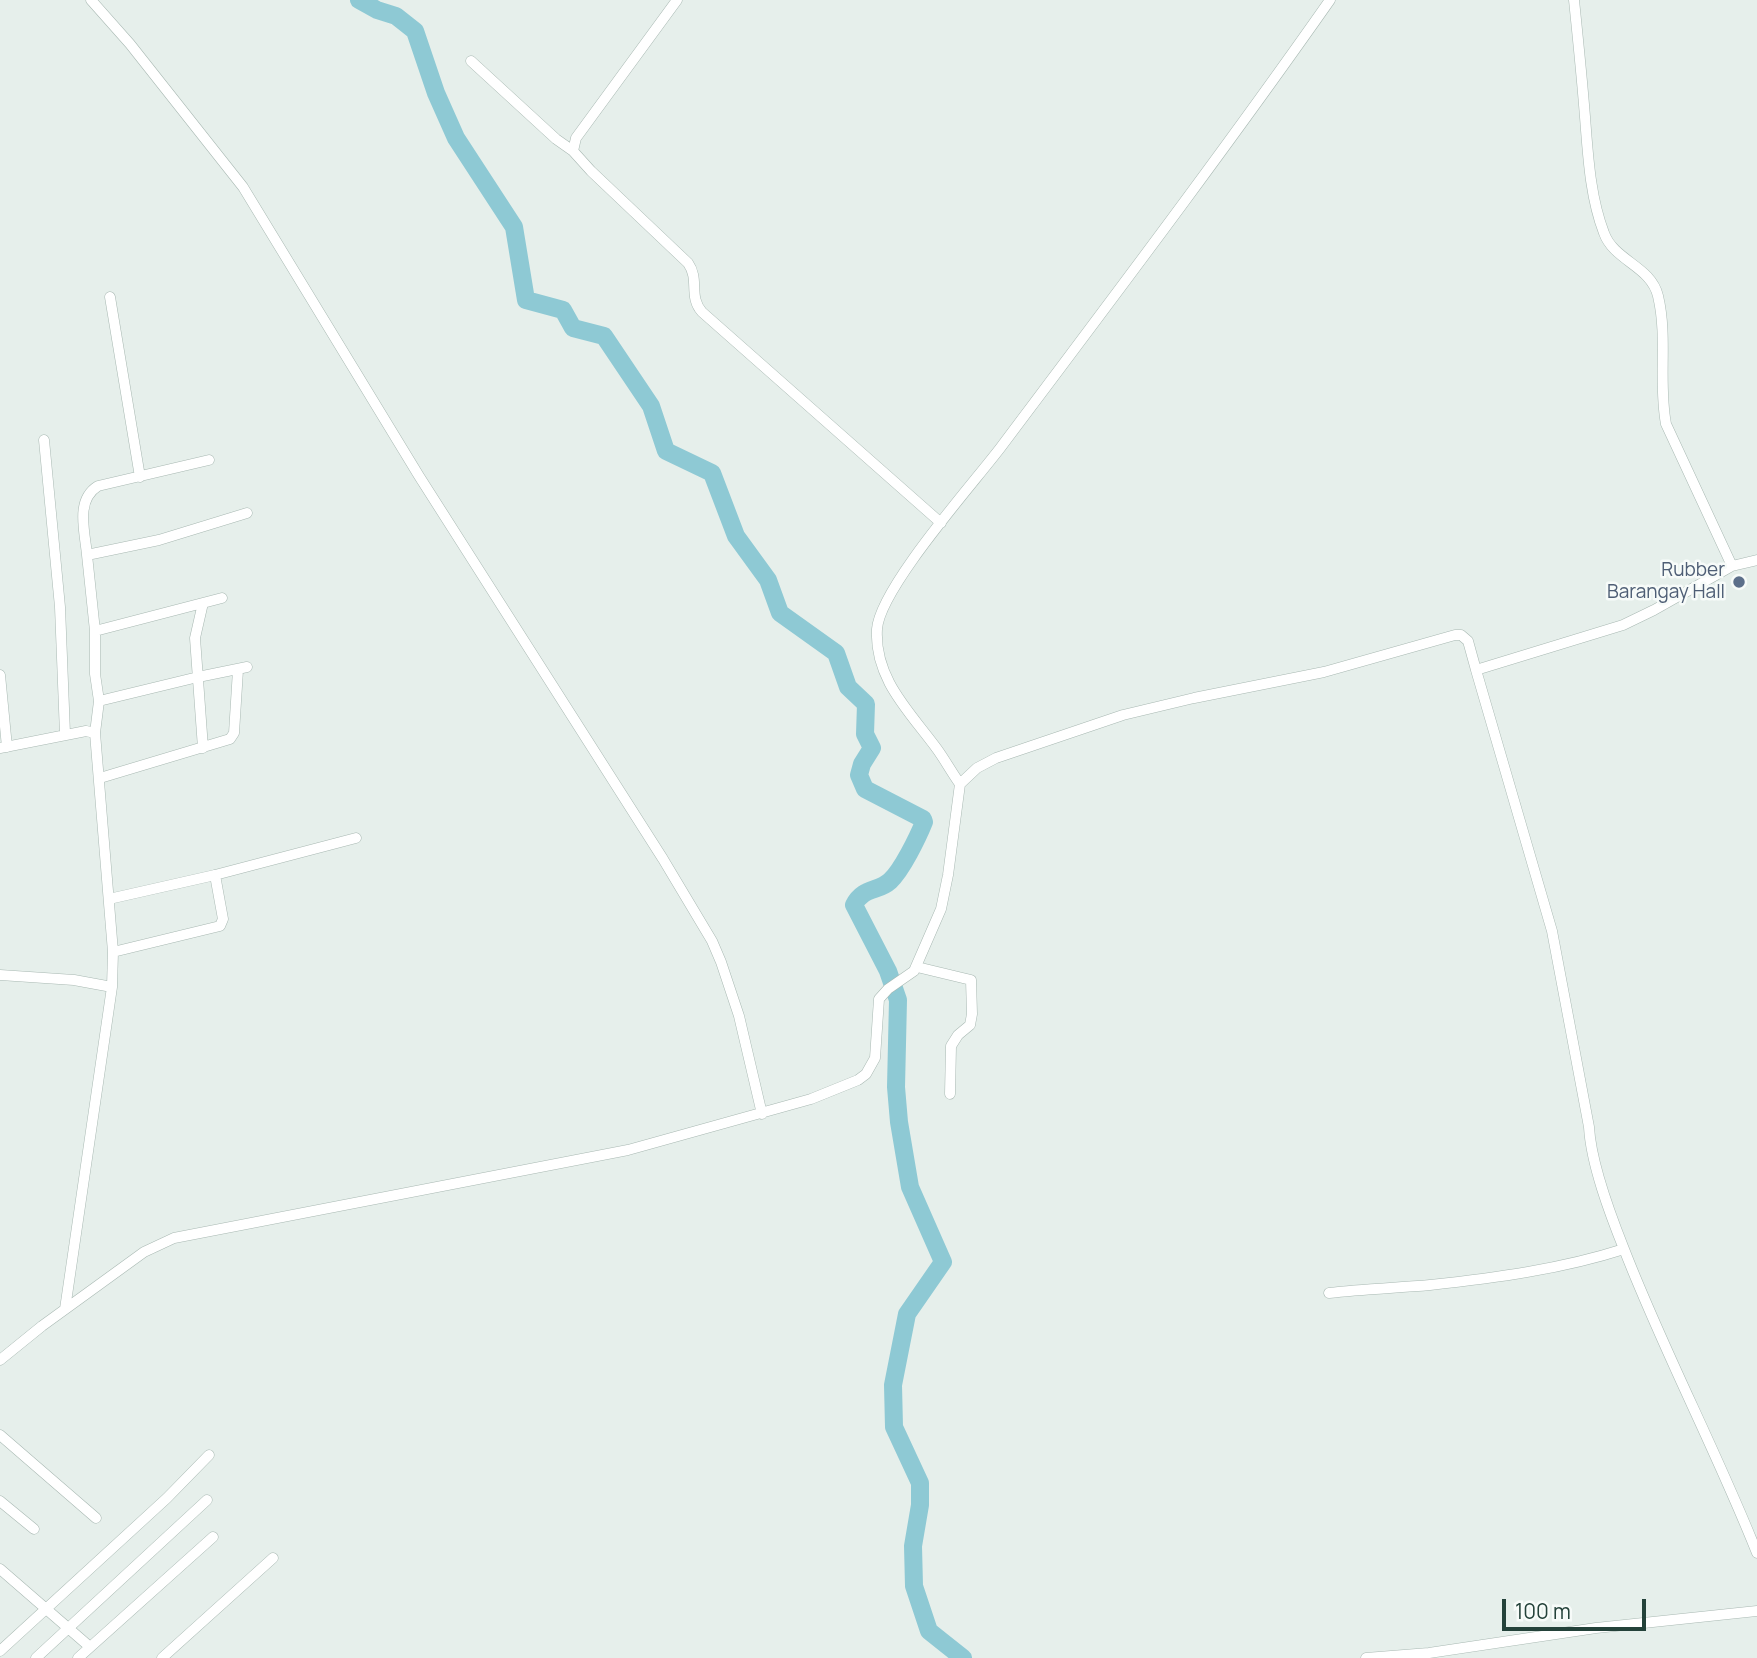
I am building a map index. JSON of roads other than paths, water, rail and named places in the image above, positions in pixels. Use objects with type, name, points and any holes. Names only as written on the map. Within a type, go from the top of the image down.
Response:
[{"type":"street","points":[[91,0],[130,44],[243,187],[419,476],[663,859],[712,941],[739,1016],[762,1114]]},
{"type":"street","points":[[573,151],[576,138],[677,0]]},
{"type":"street","points":[[960,784],[938,750],[896,696],[886,677],[878,642],[880,616],[919,550],[1188,197],[1330,0]]},
{"type":"street","points":[[1574,0],[1590,170],[1604,235],[1612,246],[1641,268],[1655,287],[1661,311],[1662,402],[1667,424],[1731,566]]},
{"type":"street","points":[[471,61],[556,139],[573,151],[688,263],[695,274],[695,301],[702,312],[942,523]]},
{"type":"street","points":[[110,297],[140,477]]},
{"type":"street","points":[[44,440],[60,607],[65,734]]},
{"type":"street","points":[[65,1309],[112,987],[113,952],[95,733],[99,701],[95,674],[95,631],[83,508],[87,495],[98,486],[209,460]]},
{"type":"street","points":[[87,555],[159,540],[247,513]]},
{"type":"street","points":[[1476,670],[1623,625],[1731,566],[1757,560]]},
{"type":"street","points":[[95,631],[222,598]]},
{"type":"street","points":[[202,748],[195,638],[203,603]]},
{"type":"street","points":[[0,1360],[144,1252],[174,1238],[595,1158],[664,1142],[848,1086],[866,1074],[877,1051],[878,1003],[881,995],[906,979],[917,967],[941,909],[960,784],[977,768],[996,758],[1123,715],[1324,672],[1461,635],[1468,641],[1552,931],[1568,1007],[1590,1146],[1613,1221],[1670,1359],[1726,1478],[1757,1553]]},
{"type":"street","points":[[99,701],[242,669],[233,733],[229,740],[100,778]]},
{"type":"street","points":[[0,675],[4,747],[65,734],[86,731],[95,733]]},
{"type":"street","points":[[109,899],[215,875],[356,838]]},
{"type":"street","points":[[113,952],[220,926],[223,919],[215,875]]},
{"type":"street","points":[[917,967],[971,980],[970,1025],[958,1035],[951,1046],[950,1094]]},
{"type":"street","points":[[0,975],[74,980],[112,987]]},
{"type":"street","points":[[1329,1293],[1431,1285],[1519,1273],[1574,1264],[1624,1249]]},
{"type":"street","points":[[0,1435],[96,1518]]},
{"type":"street","points":[[0,1651],[177,1489],[209,1455]]},
{"type":"street","points":[[36,1658],[207,1500]]},
{"type":"street","points":[[0,1501],[34,1529]]},
{"type":"street","points":[[78,1658],[213,1537]]},
{"type":"street","points":[[162,1658],[273,1558]]},
{"type":"street","points":[[0,1569],[90,1647]]},
{"type":"street","points":[[1367,1658],[1429,1653],[1586,1630],[1757,1611]]},
{"type":"waterway","points":[[359,0],[396,16],[415,31],[436,93],[456,138],[514,227],[526,300],[563,310],[573,328],[604,336],[651,406],[666,451],[712,473],[736,536],[768,580],[780,613],[836,653],[848,687],[866,704],[865,734],[872,748],[859,775],[865,789],[923,819],[914,844],[895,876],[885,884],[866,892],[854,905],[888,971],[898,1000],[896,1087],[910,1187],[943,1262],[907,1314],[893,1385],[894,1427],[920,1483],[920,1505],[913,1546],[914,1586],[929,1631],[963,1658]]},
{"type":"place","name":"Rubber Barangay Hall","points":[[1739,582]]}]
